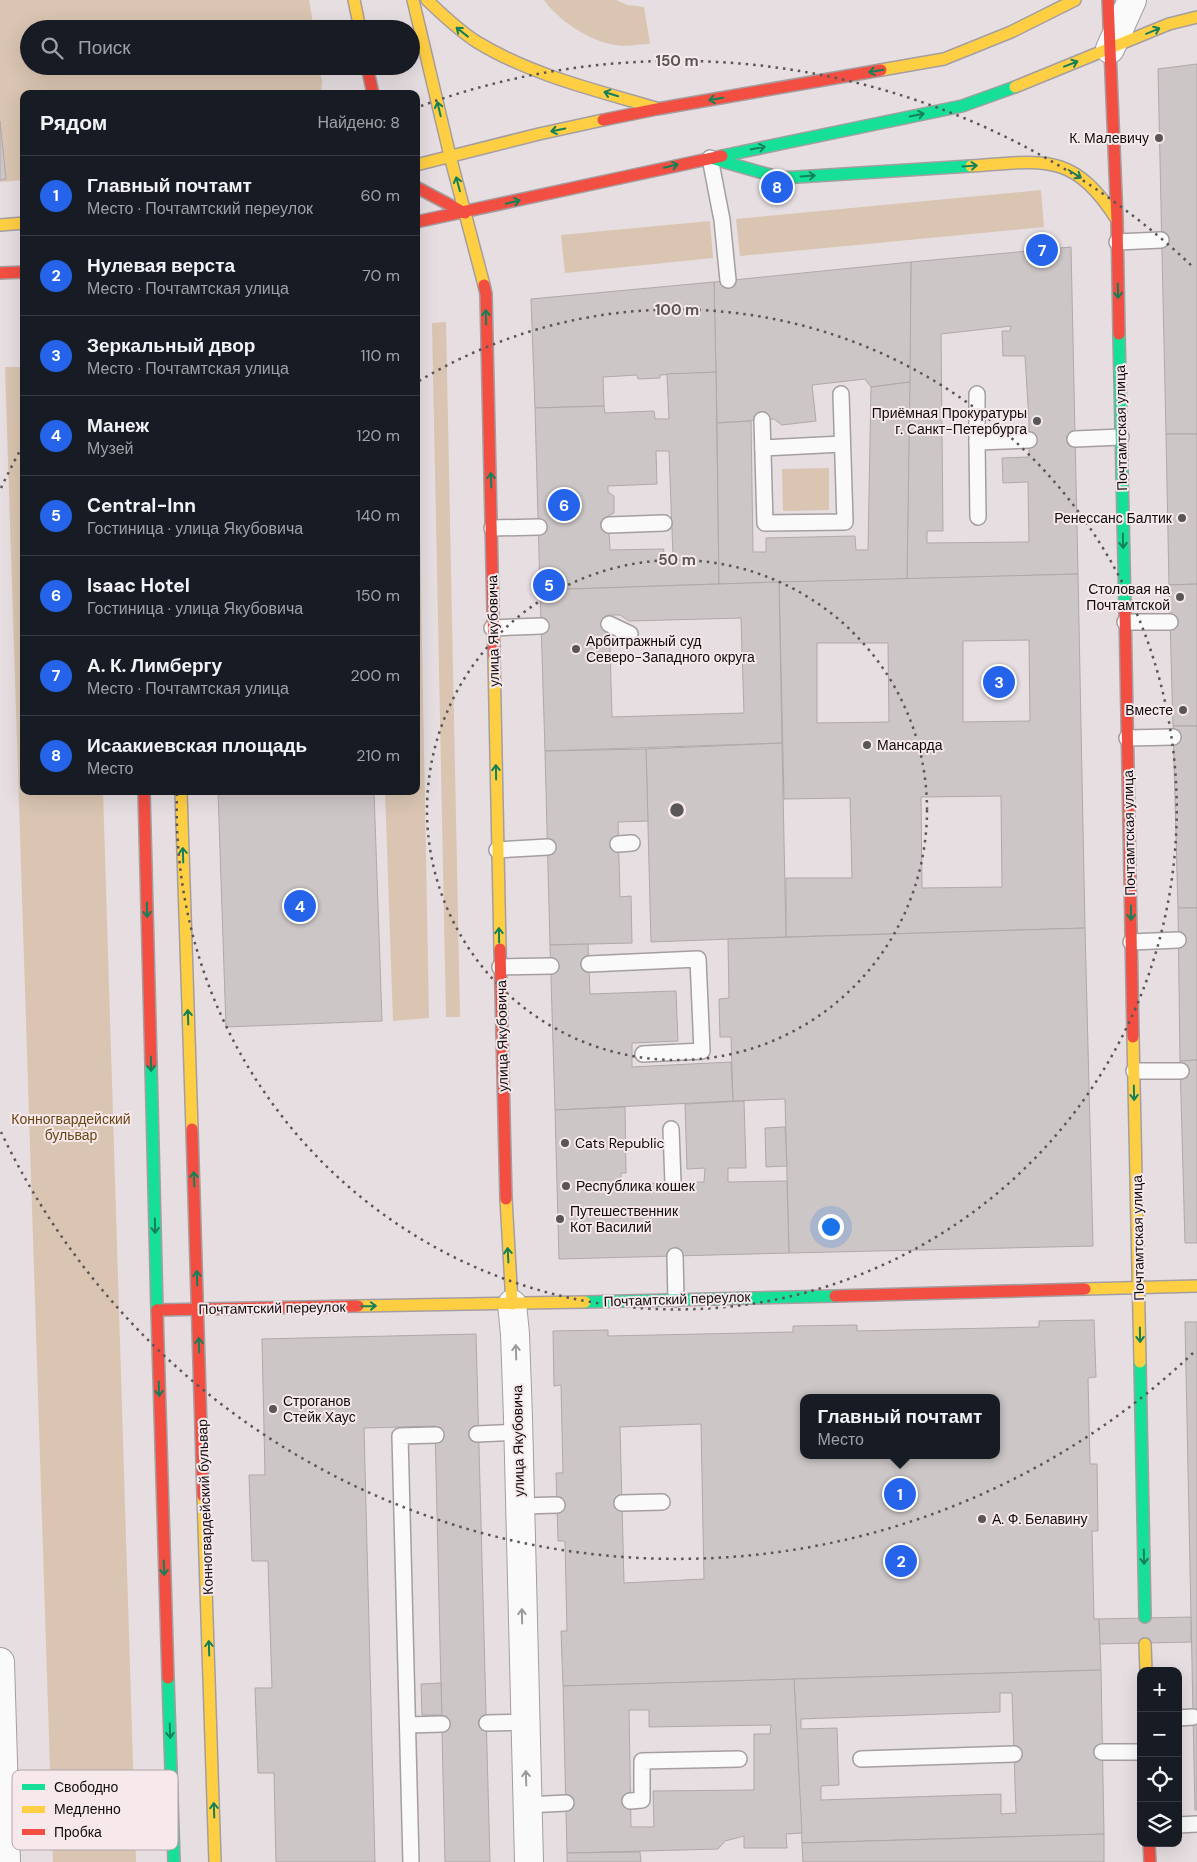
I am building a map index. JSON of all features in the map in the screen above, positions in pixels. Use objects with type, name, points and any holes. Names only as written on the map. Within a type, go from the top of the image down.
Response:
[{"type":"main road","points":[[354,0],[358,20]]},
{"type":"main road","name":"улица Якубовича","points":[[414,0],[419,20]]},
{"type":"main road","points":[[427,0],[439,14],[473,40],[506,58],[540,72],[657,109]]},
{"type":"main road","points":[[420,164],[539,134],[657,109],[944,59],[1030,24],[1076,0]]},
{"type":"main road","name":"Почтамтская улица","points":[[1108,0],[1117,220],[1145,1617]]},
{"type":"main road","points":[[1000,37],[1027,11]]},
{"type":"main road","points":[[420,221],[466,213],[710,158],[962,106],[1006,91],[1169,24],[1197,17]]},
{"type":"main road","name":"улица Якубовича","points":[[420,26],[450,156],[486,294],[507,1245],[512,1304]]},
{"type":"main road","points":[[369,75],[372,90]]},
{"type":"main road","points":[[710,158],[781,178],[1029,162],[1061,166],[1101,194],[1117,220]]},
{"type":"main road","points":[[420,189],[466,213]]},
{"type":"main road","points":[[0,225],[20,222]]},
{"type":"main road","points":[[0,273],[20,272]]},
{"type":"main road","points":[[144,795],[171,1770]]},
{"type":"main road","name":"Конногвардейский бульвар","points":[[181,795],[216,1862]]},
{"type":"main road","name":"Почтамтский переулок","points":[[157,1310],[512,1304],[1138,1286],[1197,1286]]},
{"type":"main road","points":[[1146,1644],[1146,1667]]},
{"type":"main road","points":[[1149,1847],[1150,1862]]},
{"type":"street","points":[[1110,49],[1132,0]]},
{"type":"street","name":"улица Якубовича","points":[[512,1304],[515,1334],[518,1432],[528,1862]]},
{"type":"street","points":[[0,1662],[6,1862]]},
{"type":"lane","points":[[710,158],[722,220],[728,280]]},
{"type":"lane","points":[[1117,242],[1161,240]]},
{"type":"lane","points":[[762,420],[765,523],[845,522],[841,394]]},
{"type":"lane","points":[[977,394],[978,517]]},
{"type":"lane","points":[[1075,439],[1121,437]]},
{"type":"lane","points":[[978,442],[1029,440]]},
{"type":"lane","points":[[763,448],[842,444]]},
{"type":"lane","points":[[609,525],[664,523]]},
{"type":"lane","points":[[492,528],[539,527]]},
{"type":"lane","points":[[1125,622],[1170,622]]},
{"type":"lane","points":[[609,624],[630,634]]},
{"type":"lane","points":[[492,628],[541,626]]},
{"type":"lane","points":[[1128,738],[1173,737]]},
{"type":"lane","points":[[497,850],[548,848]]},
{"type":"lane","points":[[1131,942],[1178,940]]},
{"type":"lane","points":[[589,964],[698,959],[702,1051],[643,1054]]},
{"type":"lane","points":[[500,968],[551,966]]},
{"type":"lane","points":[[1134,1071],[1181,1071]]},
{"type":"lane","points":[[671,1129],[673,1183]]},
{"type":"lane","points":[[675,1256],[676,1299]]},
{"type":"lane","points":[[477,1434],[518,1432]]},
{"type":"lane","points":[[411,1862],[400,1436],[436,1435]]},
{"type":"lane","points":[[622,1503],[662,1502]]},
{"type":"lane","points":[[520,1506],[557,1505]]},
{"type":"lane","points":[[487,1723],[525,1722]]},
{"type":"lane","points":[[408,1726],[442,1724]]},
{"type":"lane","points":[[1102,1752],[1137,1752]]},
{"type":"lane","points":[[861,1759],[1014,1754]]},
{"type":"lane","points":[[630,1801],[642,1800],[642,1761],[739,1759]]},
{"type":"lane","points":[[527,1805],[566,1803]]},
{"type":"lane","points":[[1182,1824],[1197,1824]]},
{"type":"green space","points":[[0,0],[309,0],[312,20],[20,20],[20,75],[321,75],[321,90],[20,90],[20,180],[0,182]]},
{"type":"green space","points":[[544,0],[616,0],[627,5],[644,7],[650,44],[619,46],[595,39],[566,22]]},
{"type":"green space","points":[[1041,190],[1044,227],[740,256],[736,219]]},
{"type":"green space","points":[[710,221],[713,258],[565,273],[561,235]]},
{"type":"green space","points":[[446,322],[460,1017],[446,1017],[432,323]]},
{"type":"green space","name":"Конногвардейский бульвар","points":[[5,367],[20,367],[20,795],[103,795],[133,1770],[50,1770]]},
{"type":"green space","points":[[829,468],[829,510],[783,511],[782,469]]},
{"type":"green space","points":[[420,537],[429,1018],[393,1021],[385,795],[420,795]]},
{"type":"green space","name":"Конногвардейский бульвар","points":[[53,1850],[136,1850],[136,1862],[53,1862]]},
{"type":"building","points":[[1197,64],[1197,434],[1166,434],[1158,69]]},
{"type":"building","points":[[0,121],[6,179],[0,180]]},
{"type":"building","points":[[1071,247],[1078,574],[907,579],[911,262]],"holes":[[[1011,326],[1010,331],[1002,331],[1003,356],[1025,356],[1029,457],[1002,458],[1003,483],[1028,482],[1029,542],[927,543],[927,531],[943,531],[941,334]]]},
{"type":"building","points":[[911,262],[910,382],[871,387],[865,379],[812,385],[816,421],[782,425],[774,419],[717,423],[714,282]]},
{"type":"building","points":[[714,282],[716,372],[660,375],[660,378],[638,379],[637,375],[603,377],[604,406],[535,408],[531,299]]},
{"type":"building","points":[[716,372],[719,584],[540,590],[535,408],[604,406],[605,413],[654,411],[655,419],[669,419],[667,374]],"holes":[[[656,451],[669,451],[673,556],[663,556],[664,549],[610,550],[608,516],[614,513],[614,496],[608,492],[608,486],[657,484]]]},
{"type":"building","points":[[910,382],[907,579],[719,584],[717,423],[751,421],[753,552],[766,552],[766,538],[855,536],[856,550],[868,550],[871,387]]},
{"type":"building","name":"Ренессанс Балтик","points":[[1166,434],[1197,434],[1197,584],[1169,585]]},
{"type":"building","points":[[1078,574],[1085,928],[786,937],[786,878],[852,878],[850,798],[784,799],[779,582]],"holes":[[[1029,640],[1030,721],[963,722],[963,641]],[[817,643],[888,643],[889,722],[817,723]],[[1001,796],[1002,887],[922,888],[921,797]]]},
{"type":"building","name":"Арбитражный суд Северо-Западного округа","points":[[779,582],[782,743],[545,751],[540,590]],"holes":[[[609,615],[620,615],[629,621],[741,618],[744,713],[612,717]]]},
{"type":"building","points":[[1197,584],[1197,726],[1173,726],[1169,585]]},
{"type":"building","points":[[1173,726],[1197,726],[1197,908],[1178,908]]},
{"type":"building","points":[[782,743],[786,937],[651,942],[646,749]]},
{"type":"building","points":[[646,749],[648,821],[618,822],[620,897],[631,896],[632,943],[550,945],[545,751]]},
{"type":"building","points":[[218,795],[374,795],[382,1021],[226,1027]]},
{"type":"building","points":[[1178,908],[1197,908],[1197,1060],[1180,1061]]},
{"type":"building","points":[[1085,928],[1093,1246],[789,1253],[785,1099],[733,1101],[731,1037],[720,1037],[719,999],[729,998],[728,939]]},
{"type":"building","points":[[588,944],[590,994],[676,991],[678,1041],[632,1043],[632,1067],[731,1062],[733,1101],[555,1110],[550,945]]},
{"type":"building","points":[[1197,1060],[1197,1243],[1185,1243],[1180,1061]]},
{"type":"building","points":[[744,1101],[746,1168],[728,1168],[728,1182],[787,1181],[789,1253],[559,1259],[555,1110],[625,1107],[626,1173],[621,1173],[621,1184],[704,1182],[705,1168],[687,1169],[685,1104]]},
{"type":"building","points":[[785,1127],[787,1166],[766,1167],[765,1128]]},
{"type":"building","points":[[1094,1320],[1096,1377],[1088,1378],[1090,1464],[1097,1464],[1098,1531],[1092,1531],[1094,1619],[1099,1619],[1101,1670],[563,1686],[561,1631],[567,1631],[565,1541],[558,1541],[556,1473],[563,1473],[561,1385],[554,1386],[553,1331],[608,1330],[608,1336],[793,1332],[793,1326],[857,1325],[857,1331],[1039,1327],[1039,1321]],"holes":[[[701,1424],[704,1579],[624,1583],[620,1427]]]},
{"type":"building","points":[[1185,1322],[1197,1322],[1197,1810],[1195,1810]]},
{"type":"building","points":[[476,1334],[490,1862],[445,1862],[435,1426],[364,1428],[375,1862],[276,1862],[274,1773],[258,1773],[255,1688],[272,1688],[268,1561],[252,1561],[249,1475],[265,1475],[262,1339]]},
{"type":"building","points":[[1191,1617],[1191,1642],[1100,1644],[1099,1619]]},
{"type":"building","points":[[1101,1670],[1104,1834],[802,1843],[794,1679]],"holes":[[[1000,1693],[1012,1693],[1016,1813],[1001,1814],[1001,1794],[821,1800],[821,1786],[839,1785],[837,1728],[801,1729],[801,1719],[1000,1712]]]},
{"type":"building","points":[[794,1679],[802,1833],[786,1834],[787,1848],[744,1848],[744,1836],[725,1841],[718,1849],[567,1853],[563,1686]],"holes":[[[629,1710],[649,1710],[649,1727],[771,1725],[770,1734],[754,1734],[754,1790],[653,1791],[654,1827],[631,1827]]]},
{"type":"building","points":[[441,1683],[442,1715],[422,1715],[421,1684]]},
{"type":"building","points":[[1104,1834],[1104,1862],[803,1862],[802,1843]]},
{"type":"building","points":[[640,1852],[641,1862],[567,1862],[567,1853]]},
{"type":"traffic: fast","points":[[722,156],[962,106],[1015,87]]},
{"type":"traffic: fast","points":[[714,159],[781,178],[971,166]]},
{"type":"traffic: fast","points":[[1119,334],[1125,609]]},
{"type":"traffic: fast","points":[[151,1064],[157,1310]]},
{"type":"traffic: fast","points":[[585,1302],[835,1296]]},
{"type":"traffic: fast","points":[[1140,1362],[1145,1617]]},
{"type":"traffic: fast","points":[[168,1678],[171,1770]]},
{"type":"traffic: fast","points":[[174,1850],[174,1862]]},
{"type":"traffic: slow","points":[[354,0],[358,20]]},
{"type":"traffic: slow","points":[[413,0],[418,20]]},
{"type":"traffic: slow","points":[[427,0],[477,42],[519,64],[564,81],[656,108]]},
{"type":"traffic: slow","points":[[881,70],[944,59],[1011,32],[1075,0]]},
{"type":"traffic: slow","points":[[1015,87],[1169,24],[1197,17]]},
{"type":"traffic: slow","points":[[420,30],[450,156],[484,285]]},
{"type":"traffic: slow","points":[[420,164],[603,120]]},
{"type":"traffic: slow","points":[[971,166],[1018,163],[1055,165],[1071,171],[1086,182],[1101,198],[1117,220]]},
{"type":"traffic: slow","points":[[0,225],[20,223]]},
{"type":"traffic: slow","points":[[494,657],[500,949]]},
{"type":"traffic: slow","points":[[181,795],[192,1129]]},
{"type":"traffic: slow","points":[[1133,1037],[1140,1362]]},
{"type":"traffic: slow","points":[[506,1199],[512,1304]]},
{"type":"traffic: slow","points":[[1085,1289],[1197,1286]]},
{"type":"traffic: slow","points":[[358,1306],[585,1302]]},
{"type":"traffic: slow","points":[[203,1496],[215,1862]]},
{"type":"traffic: slow","points":[[1145,1644],[1146,1667]]},
{"type":"traffic: jam","points":[[1108,0],[1117,220],[1119,334]]},
{"type":"traffic: jam","points":[[603,120],[881,70]]},
{"type":"traffic: jam","points":[[369,75],[372,90]]},
{"type":"traffic: jam","points":[[420,221],[722,156]]},
{"type":"traffic: jam","points":[[420,189],[465,213]]},
{"type":"traffic: jam","points":[[0,273],[20,272]]},
{"type":"traffic: jam","points":[[484,285],[486,294],[494,657]]},
{"type":"traffic: jam","points":[[1125,609],[1133,1037]]},
{"type":"traffic: jam","points":[[144,795],[151,1064]]},
{"type":"traffic: jam","points":[[500,949],[506,1199]]},
{"type":"traffic: jam","points":[[192,1129],[203,1496]]},
{"type":"traffic: jam","points":[[835,1296],[1085,1289]]},
{"type":"traffic: jam","points":[[157,1310],[358,1306]]},
{"type":"traffic: jam","points":[[157,1310],[168,1678]]},
{"type":"traffic: jam","points":[[1149,1847],[1150,1862]]},
{"type":"place","name":"К. Малевичу","points":[[1159,138]]},
{"type":"place","name":"Исаакиевская площадь","points":[[777,187]]},
{"type":"place","name":"А. К. Лимбергу","points":[[1042,250]]},
{"type":"place","name":"Приёмная Прокуратуры г. Санкт-Петербурга","points":[[1037,421]]},
{"type":"place","name":"Isaac Hotel","points":[[564,505]]},
{"type":"place","name":"Ренессанс Балтик","points":[[1182,518]]},
{"type":"place","name":"Central-Inn","points":[[549,585]]},
{"type":"place","name":"Столовая на Почтамтской","points":[[1180,597]]},
{"type":"place","name":"Арбитражный суд Северо-Западного округа","points":[[576,649]]},
{"type":"place","name":"Зеркальный двор","points":[[999,682]]},
{"type":"place","name":"Вместе","points":[[1183,710]]},
{"type":"place","name":"Мансарда","points":[[867,745]]},
{"type":"place","name":"Манеж","points":[[300,906]]},
{"type":"place","name":"Cats Republic","points":[[565,1143]]},
{"type":"place","name":"Республика кошек","points":[[566,1186]]},
{"type":"place","name":"Путешественник Кот Василий","points":[[560,1219]]},
{"type":"place","name":"Строганов Стейк Хаус","points":[[273,1409]]},
{"type":"place","name":"Главный почтамт","points":[[900,1494]]},
{"type":"place","name":"А. Ф. Белавину","points":[[982,1519]]},
{"type":"place","name":"Нулевая верста","points":[[901,1561]]}]
